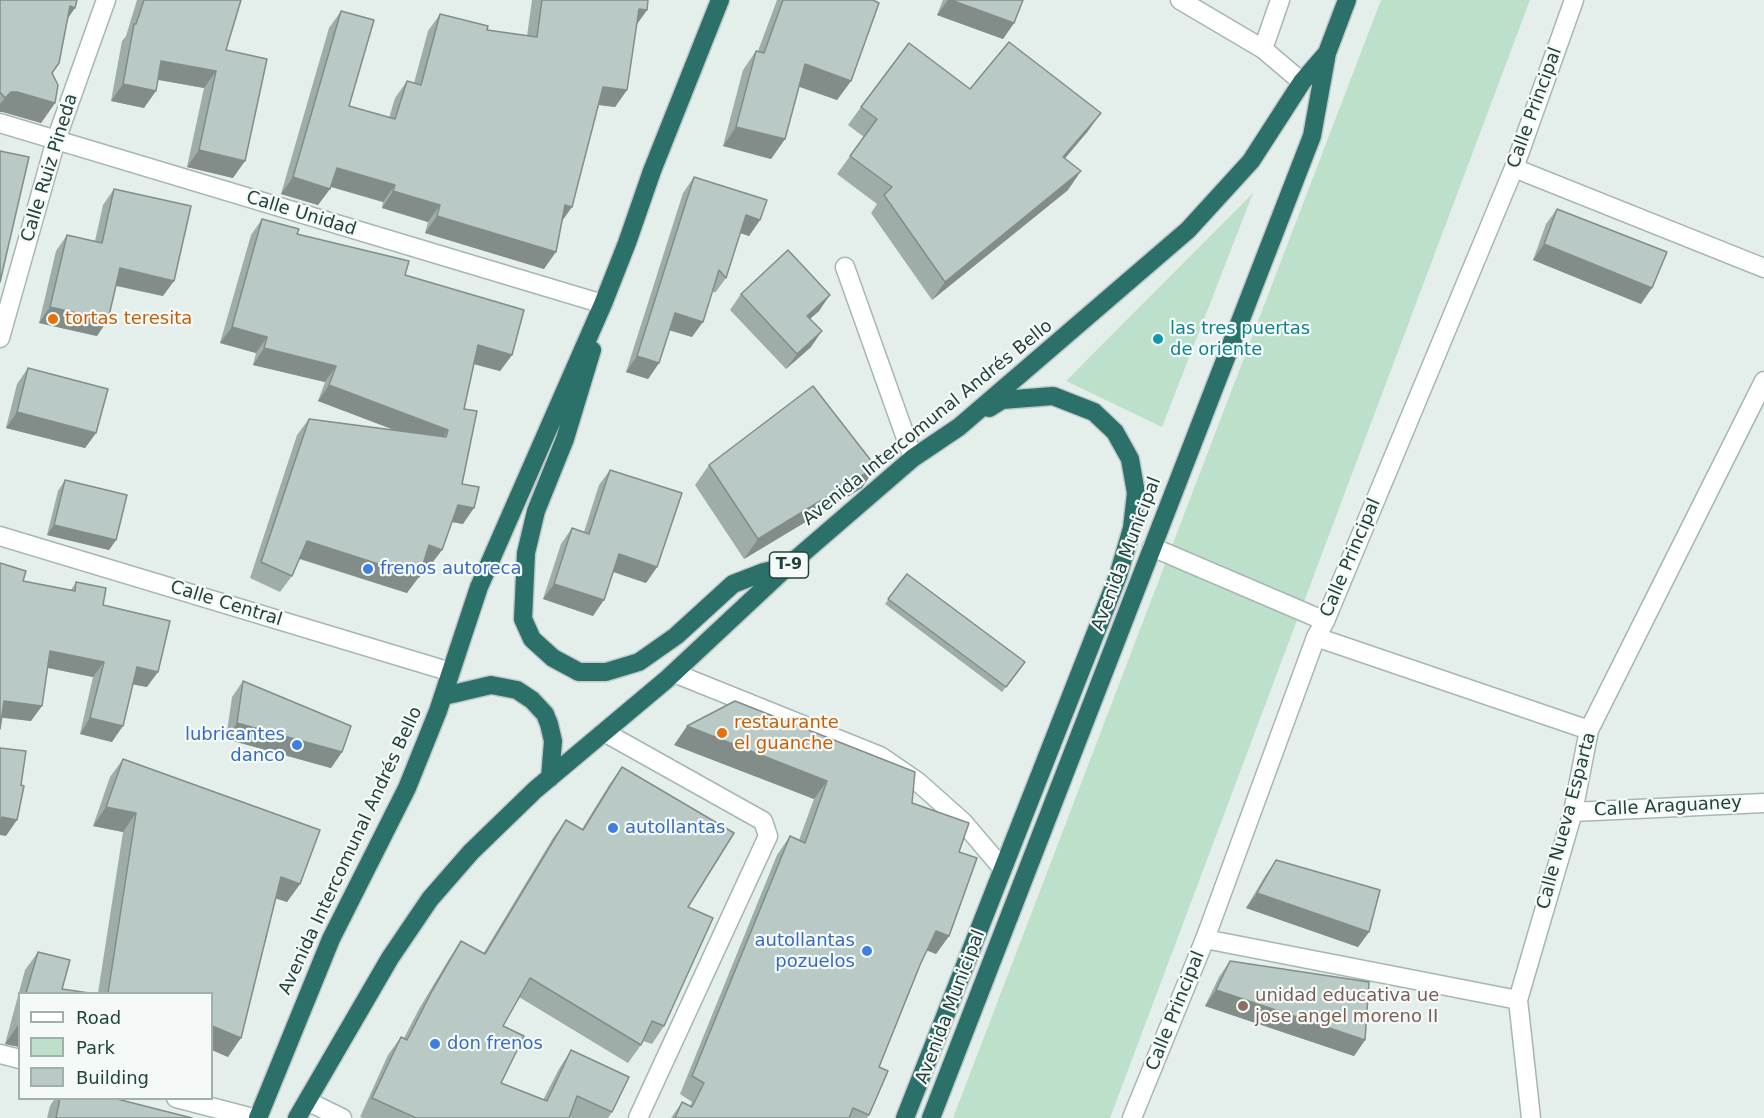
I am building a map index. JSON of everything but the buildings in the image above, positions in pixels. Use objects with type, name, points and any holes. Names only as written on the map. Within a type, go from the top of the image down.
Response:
[{"type":"highway","name":"Avenida Intercomunal Andrés Bello","points":[[256,1118],[331,939],[407,788],[444,696],[479,587],[603,304],[652,171],[720,0]]},
{"type":"highway","name":"Avenida Municipal","points":[[931,1118],[1312,136],[1327,53],[1347,0]]},
{"type":"highway","name":"Avenida Intercomunal Andrés Bello","points":[[297,1118],[390,958],[430,899],[471,852],[550,778],[674,673],[788,566],[913,458],[959,427],[1188,230],[1251,161],[1302,82],[1327,53]]},
{"type":"highway","name":"T-9","points":[[603,304],[590,362],[566,439],[536,511],[526,554],[523,619],[532,639],[553,658],[579,672],[606,672],[639,662],[675,636],[733,585],[764,572],[788,566]]},
{"type":"highway","name":"Avenida Municipal","points":[[905,1118],[1118,576],[1132,528],[1136,493],[1130,459],[1115,432],[1094,412],[1053,396],[1002,400],[959,427]]},
{"type":"highway","points":[[444,696],[491,685],[517,690],[532,700],[545,714],[553,741],[550,778]]},
{"type":"street","name":"Calle Ruiz Pineda","points":[[0,338],[56,140],[106,0]]},
{"type":"street","points":[[1180,0],[1263,49],[1302,82]]},
{"type":"street","points":[[1263,49],[1280,0]]},
{"type":"street","name":"Calle Principal","points":[[1132,1118],[1205,939],[1316,637],[1325,621],[1514,168],[1574,0]]},
{"type":"street","name":"Calle Unidad","points":[[0,123],[603,304]]},
{"type":"street","points":[[1514,168],[1764,268]]},
{"type":"street","points":[[845,267],[913,458]]},
{"type":"street","name":"Calle Nueva Esparta","points":[[1531,1118],[1518,1000],[1573,812],[1589,730],[1764,381]]},
{"type":"street","name":"Calle Central","points":[[0,536],[451,672]]},
{"type":"street","points":[[1152,547],[1325,621]]},
{"type":"street","points":[[1316,637],[1589,730]]},
{"type":"street","points":[[674,673],[880,756],[918,782],[963,822],[1003,869]]},
{"type":"street","points":[[604,732],[763,821],[768,836],[638,1118]]},
{"type":"street","name":"Calle Araguaney","points":[[1573,812],[1764,803]]},
{"type":"street","points":[[1205,939],[1518,1000]]},
{"type":"street","points":[[0,1054],[18,1058]]},
{"type":"street","points":[[184,1100],[256,1118]]},
{"type":"street","points":[[307,1101],[342,1118]]},
{"type":"green space","points":[[1381,0],[1530,0],[1110,1118],[953,1118]]},
{"type":"green space","points":[[1253,193],[1162,427],[1066,381]]},
{"type":"place","name":"tortas teresita","points":[[53,319]]},
{"type":"place","name":"las tres puertas de oriente","points":[[1158,339]]},
{"type":"place","name":"frenos autoreca","points":[[368,569]]},
{"type":"place","name":"restaurante el guanche","points":[[722,733]]},
{"type":"place","name":"lubricantes danco","points":[[297,745]]},
{"type":"place","name":"autollantas","points":[[613,828]]},
{"type":"place","name":"autollantas pozuelos","points":[[867,951]]},
{"type":"place","name":"unidad educativa ue jose angel moreno II","points":[[1243,1006]]},
{"type":"place","name":"don frenos","points":[[435,1044]]}]
